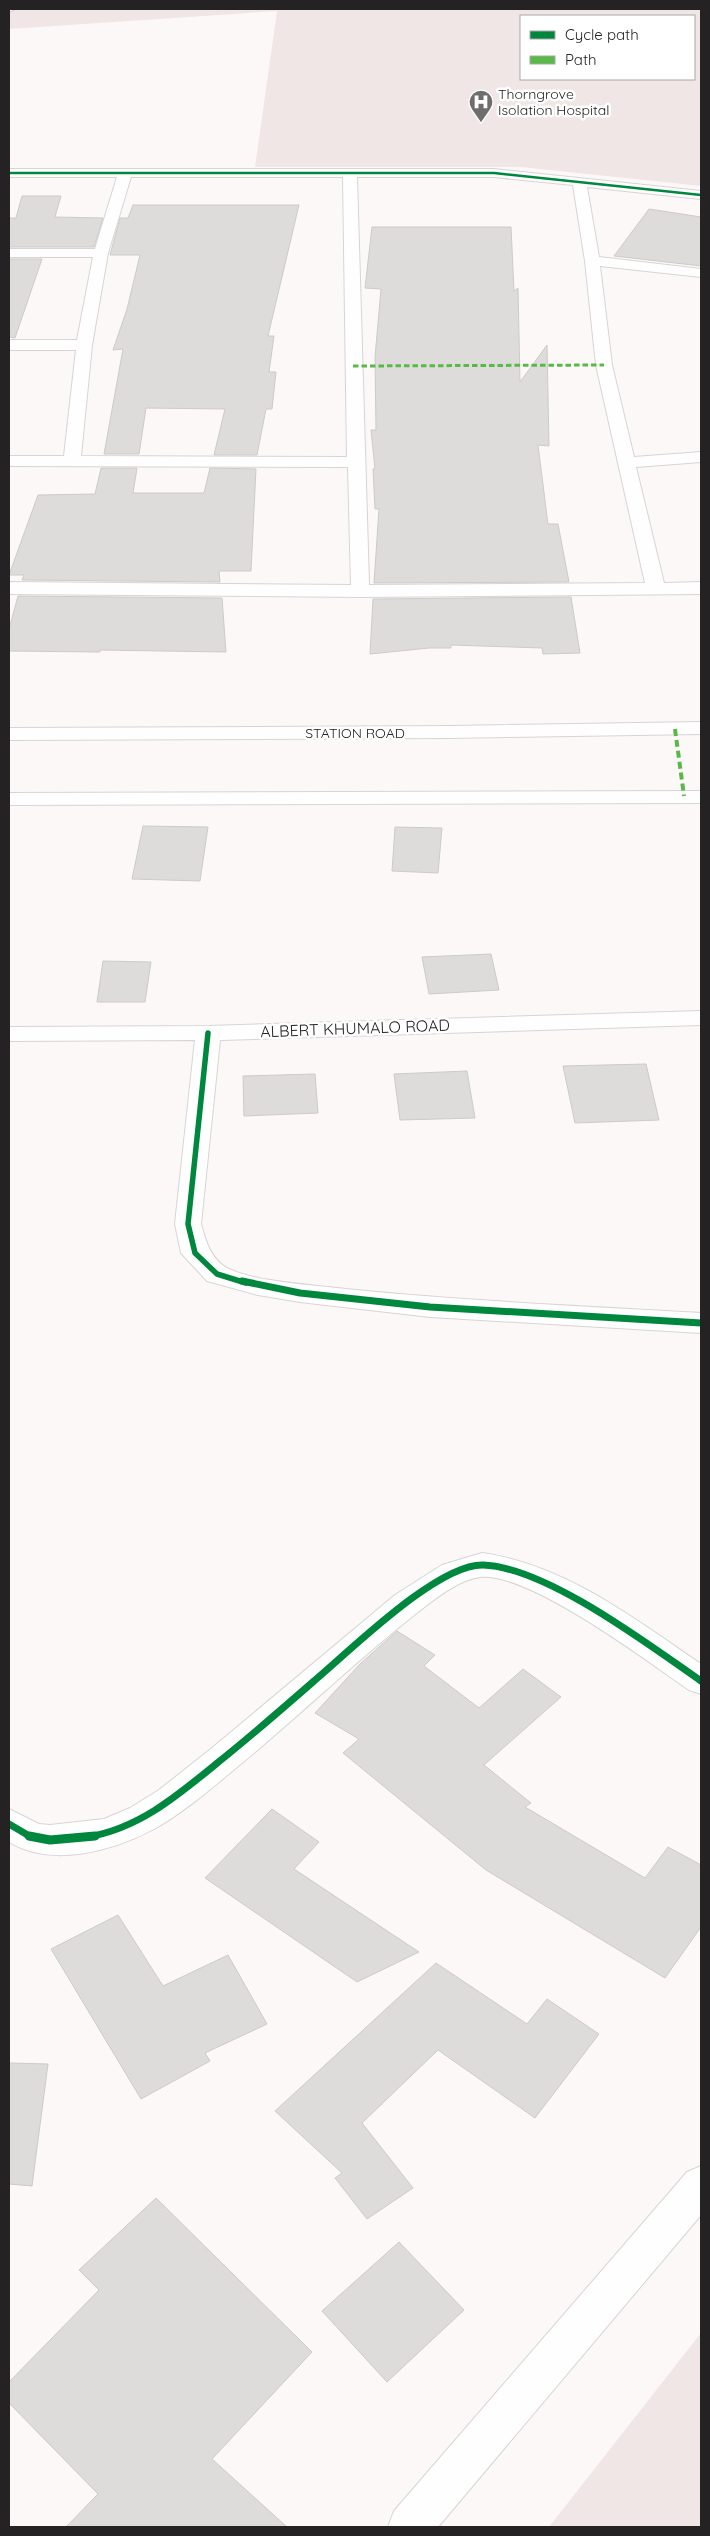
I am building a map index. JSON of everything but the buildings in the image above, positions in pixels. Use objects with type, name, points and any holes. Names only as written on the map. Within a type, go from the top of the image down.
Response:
[{"type":"street","points":[[9,173],[494,173],[701,194]]},
{"type":"street","points":[[72,461],[84,344],[100,253],[125,174]]},
{"type":"street","points":[[350,174],[353,366],[360,590]]},
{"type":"street","points":[[579,181],[592,261],[604,365],[625,463],[656,589]]},
{"type":"street","points":[[9,253],[100,253]]},
{"type":"street","points":[[592,261],[701,272]]},
{"type":"street","points":[[9,346],[84,344]]},
{"type":"street","points":[[625,463],[701,457]]},
{"type":"street","points":[[9,461],[357,462]]},
{"type":"street","points":[[9,588],[360,590],[701,588]]},
{"type":"street","name":"STATION ROAD","points":[[9,734],[439,732],[701,728]]},
{"type":"street","points":[[9,799],[701,797]]},
{"type":"street","name":"ALBERT KHUMALO ROAD","points":[[9,1034],[208,1033],[701,1018]]},
{"type":"street","points":[[208,1033],[188,1224],[195,1252],[217,1274],[258,1286],[351,1299],[439,1307],[701,1323]]},
{"type":"street","points":[[9,1824],[35,1838],[79,1838],[111,1832],[150,1813],[188,1787],[270,1720],[394,1613],[463,1568],[483,1565],[503,1568],[532,1578],[584,1604],[701,1681]]},
{"type":"street","points":[[410,2527],[701,2185]]},
{"type":"shaded area","name":"Thorngrove Isolation Hospital","points":[[9,9],[701,9],[701,186],[521,167],[255,167],[277,11],[9,29]]},
{"type":"shaded area","points":[[701,2333],[701,2527],[549,2527]]},
{"type":"marked path","points":[[353,366],[604,365]]},
{"type":"marked path","points":[[675,729],[684,796]]},
{"type":"cycle path","points":[[9,173],[494,173],[701,195]]},
{"type":"cycle path","points":[[208,1033],[188,1224],[195,1253],[217,1274],[258,1286],[300,1293],[430,1307],[701,1323]]},
{"type":"cycle path","points":[[9,1824],[34,1838],[61,1840],[111,1832],[157,1810],[224,1758],[406,1603],[437,1582],[468,1568],[482,1565],[505,1568],[563,1592],[626,1630],[701,1681]]},
{"type":"place","name":"Thorngrove Isolation Hospital","points":[[481,123]]}]
